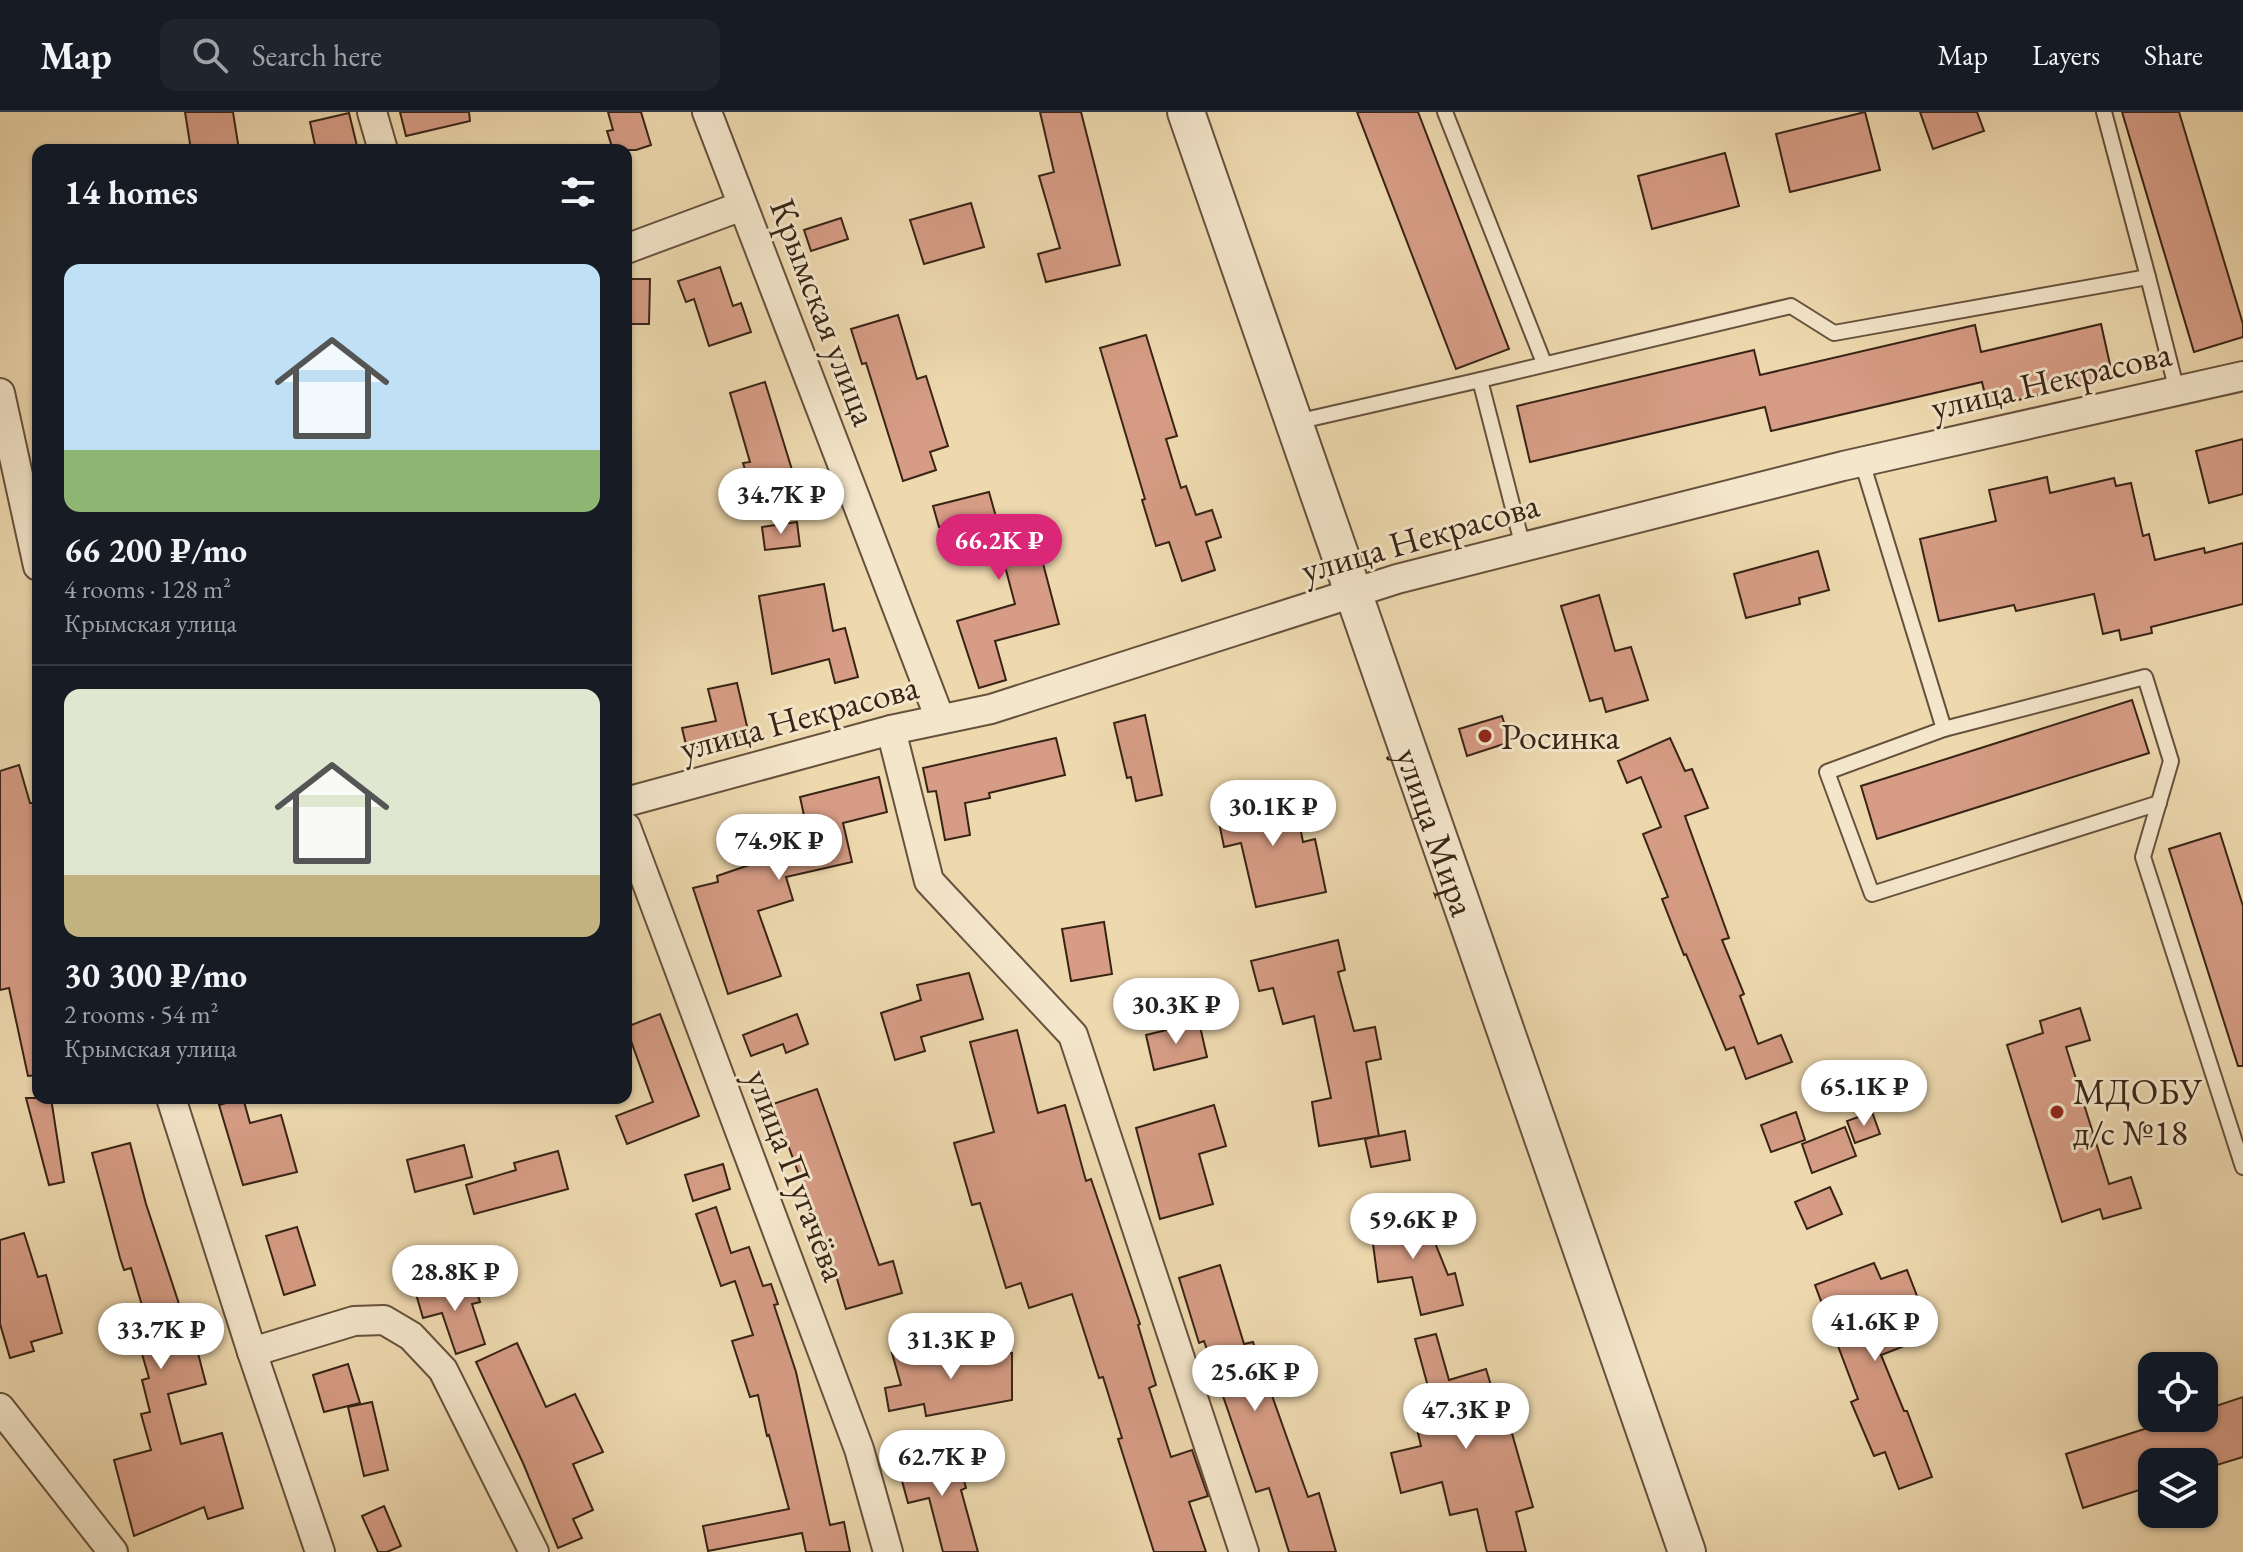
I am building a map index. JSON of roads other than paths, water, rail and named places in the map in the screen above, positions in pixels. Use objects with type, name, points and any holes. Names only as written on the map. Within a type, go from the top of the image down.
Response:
[{"type":"street","points":[[372,112],[381,144]]},
{"type":"street","name":"Крымская улица","points":[[707,112],[940,719]]},
{"type":"street","name":"улица Мира","points":[[1186,112],[1687,1552]]},
{"type":"street","points":[[632,247],[742,206]]},
{"type":"street","name":"улица Некрасова","points":[[632,800],[891,730],[991,709],[1397,579],[1862,462],[2243,376]]},
{"type":"street","points":[[0,393],[32,539]]},
{"type":"street","points":[[891,730],[929,881],[1073,1035],[1244,1552]]},
{"type":"street","name":"улица Пугачёва","points":[[632,843],[859,1449],[888,1552]]},
{"type":"street","points":[[173,1104],[320,1552]]},
{"type":"street","points":[[252,1352],[354,1321],[384,1320],[411,1336],[443,1370],[534,1552]]},
{"type":"street","points":[[0,1408],[113,1552]]},
{"type":"lane","points":[[1445,112],[1544,363]]},
{"type":"lane","points":[[2104,112],[2177,391]]},
{"type":"lane","points":[[1295,422],[1791,306],[1834,333],[2148,277]]},
{"type":"lane","points":[[1480,380],[1523,547]]},
{"type":"lane","points":[[1862,462],[1944,729]]},
{"type":"lane","points":[[2159,803],[1872,894],[1827,772],[1944,729],[2145,677],[2171,761],[2159,803],[2143,857],[2243,1167]]},
{"type":"place","name":"Росинка","points":[[1485,736]]},
{"type":"place","name":"МДОБУ д/с №18","points":[[2057,1112]]}]
